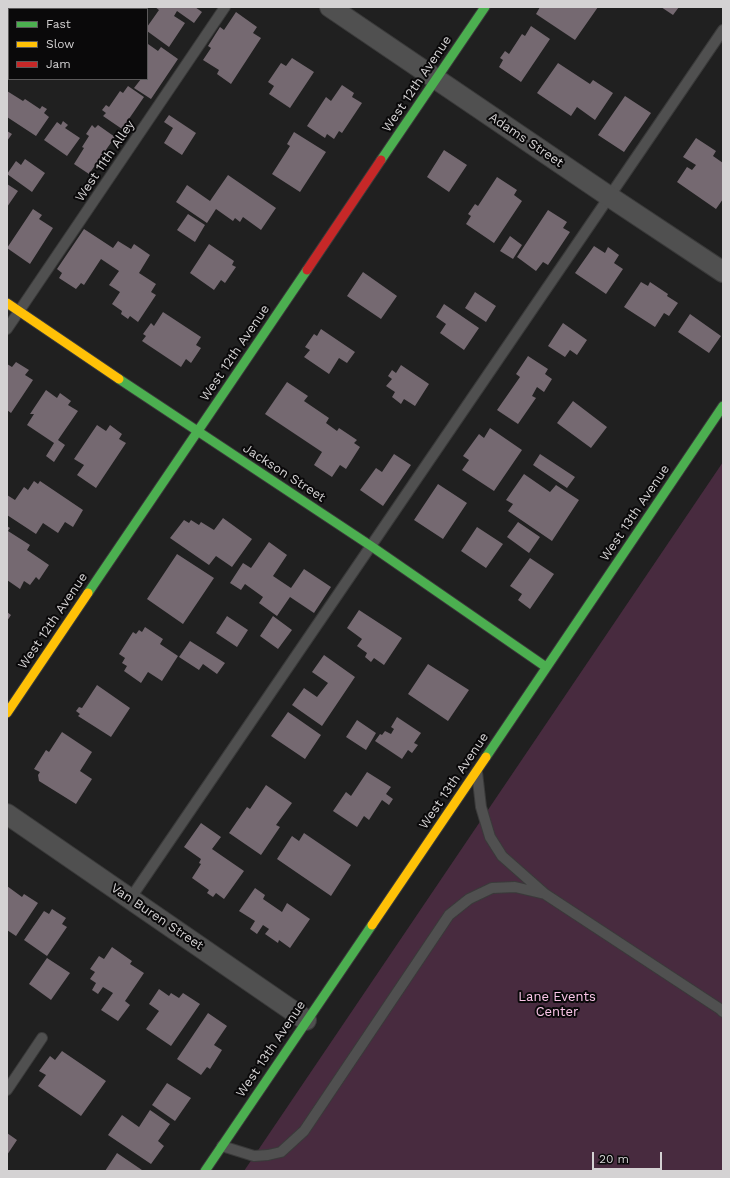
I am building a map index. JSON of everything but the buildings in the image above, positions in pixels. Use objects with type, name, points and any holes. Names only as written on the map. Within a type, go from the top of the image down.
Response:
[{"type":"street","name":"Adams Street","points":[[330,7],[723,272]]},
{"type":"street","name":"West 12th Avenue","points":[[7,713],[485,7]]},
{"type":"street","name":"Jackson Street","points":[[7,303],[371,546],[546,667]]},
{"type":"street","name":"West 13th Avenue","points":[[205,1171],[723,406]]},
{"type":"street","name":"Van Buren Street","points":[[7,814],[306,1020]]},
{"type":"lane","name":"West 11th Alley","points":[[7,329],[225,7]]},
{"type":"lane","points":[[130,899],[723,30]]},
{"type":"lane","points":[[477,770],[481,807],[490,837],[502,856],[545,894],[722,1008]]},
{"type":"lane","points":[[222,1146],[254,1156],[268,1155],[281,1152],[304,1131],[449,915],[469,898],[492,888],[515,887],[545,894]]},
{"type":"lane","points":[[7,1090],[42,1038]]},
{"type":"green space","name":"Lane Events Center","points":[[723,462],[723,1171],[244,1171]]},
{"type":"traffic: fast","points":[[381,160],[485,7]]},
{"type":"traffic: fast","points":[[88,593],[307,270]]},
{"type":"traffic: fast","points":[[119,379],[371,546],[546,667]]},
{"type":"traffic: fast","points":[[486,757],[723,406]]},
{"type":"traffic: fast","points":[[205,1171],[372,925]]},
{"type":"traffic: slow","points":[[7,303],[119,379]]},
{"type":"traffic: slow","points":[[7,713],[88,593]]},
{"type":"traffic: slow","points":[[372,925],[486,757]]},
{"type":"traffic: jam","points":[[307,270],[381,160]]}]
